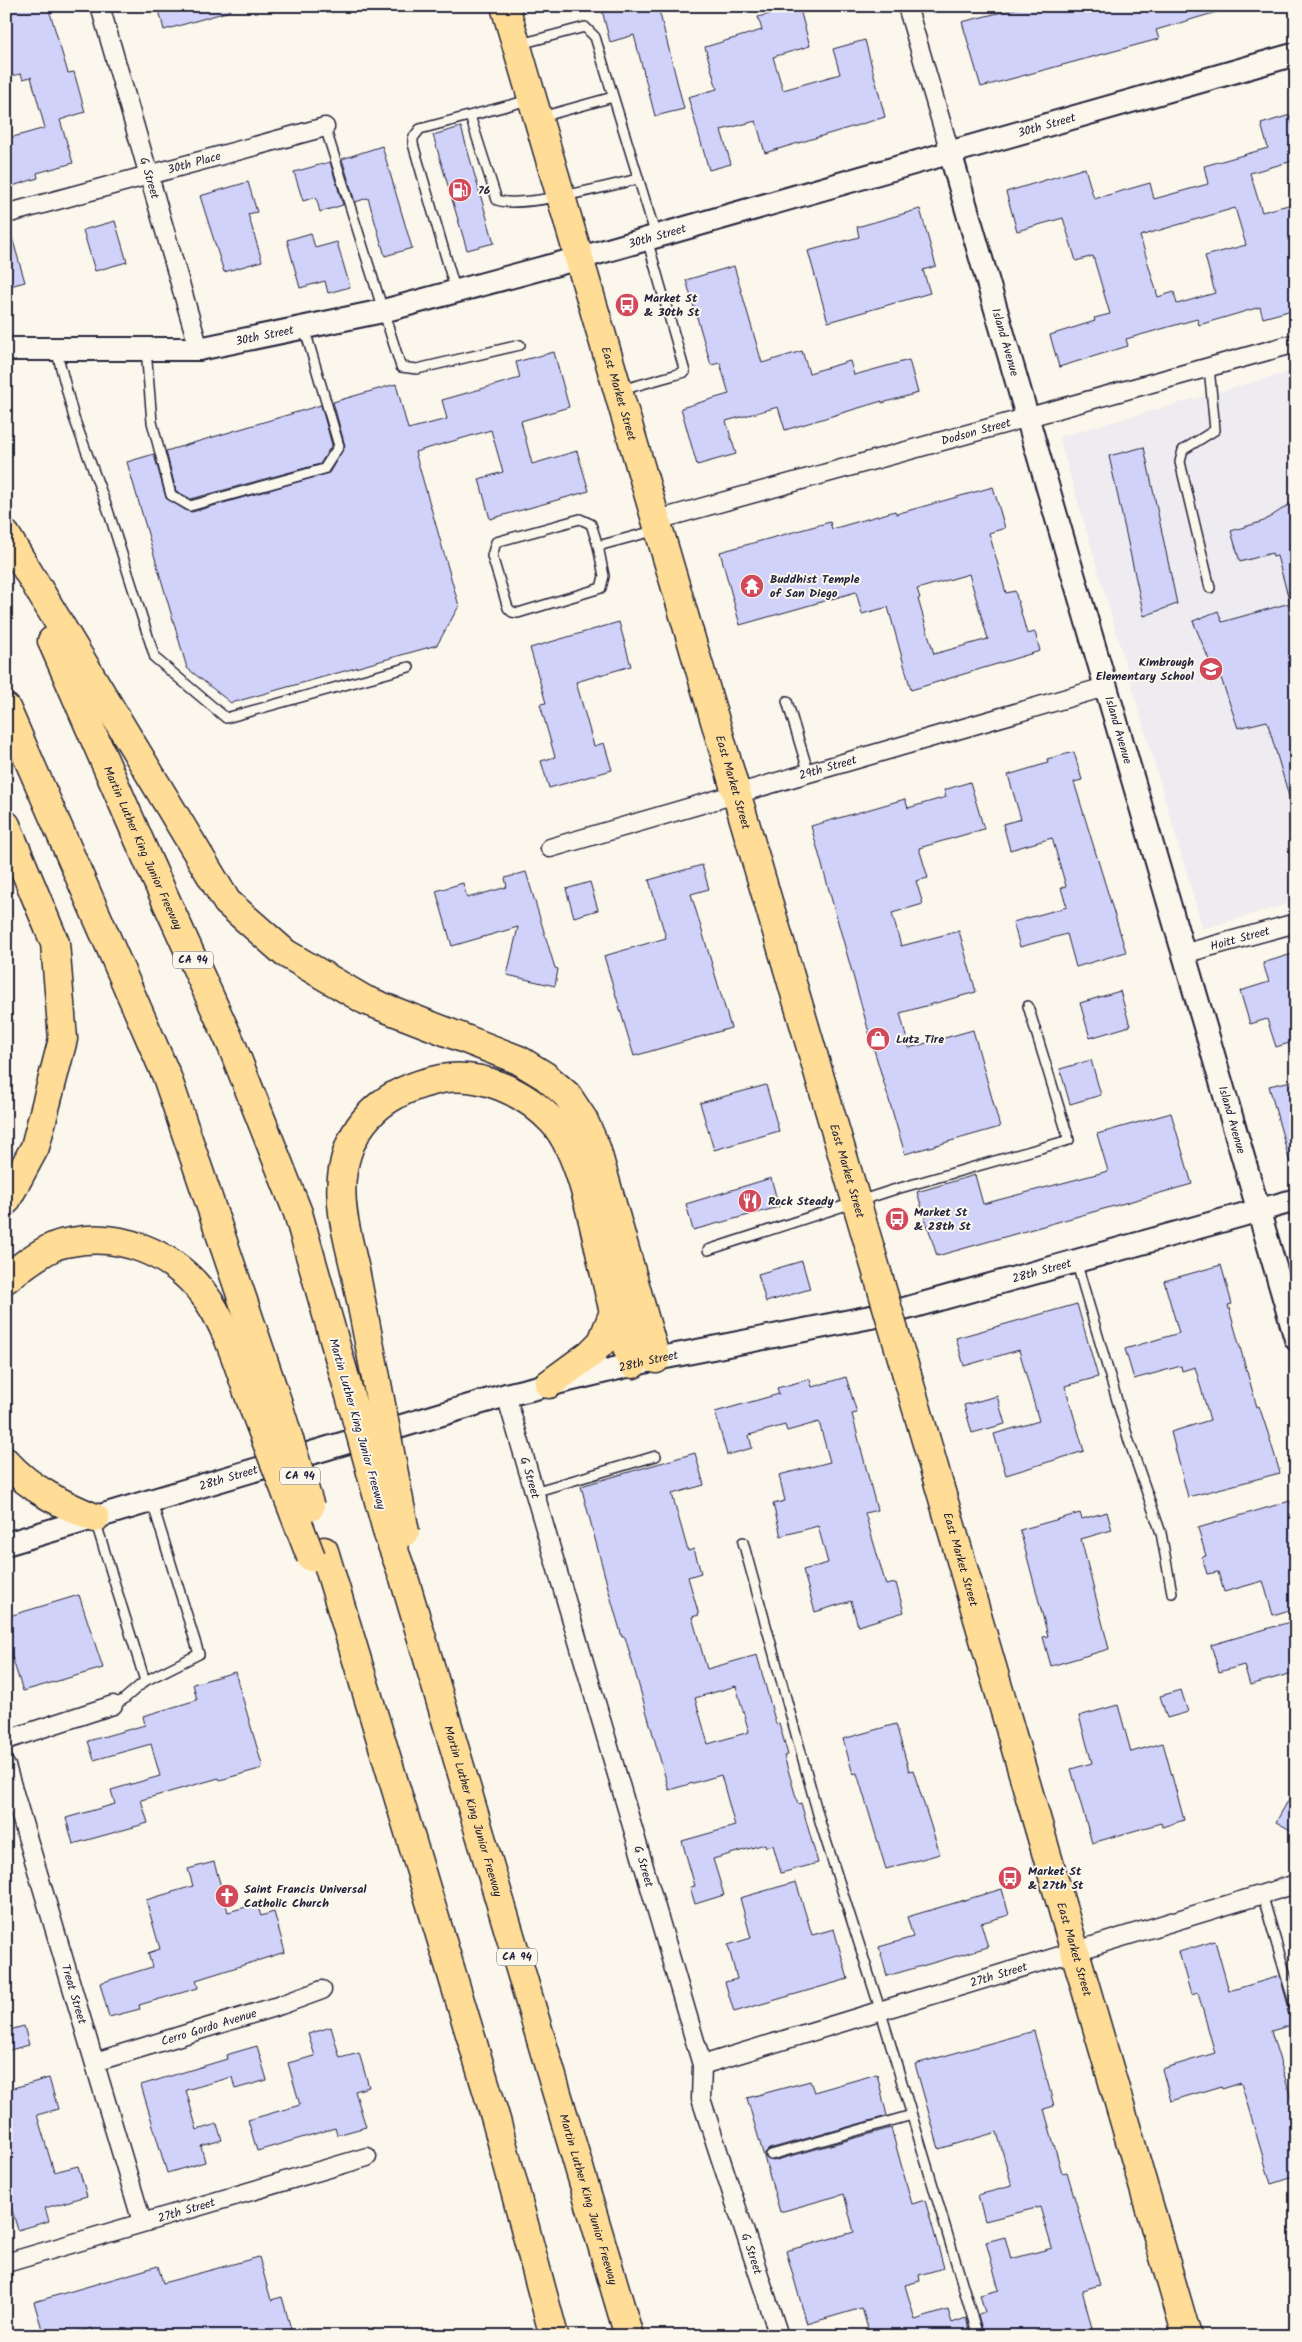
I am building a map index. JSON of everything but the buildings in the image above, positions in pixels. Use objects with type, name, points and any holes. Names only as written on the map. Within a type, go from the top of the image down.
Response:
[{"type":"main road","name":"East Market Street","points":[[505,6],[870,1245],[1187,2336]]},
{"type":"main road","points":[[6,535],[227,902],[285,953],[365,1000],[519,1060],[545,1076],[567,1095],[583,1119],[596,1148],[645,1361]]},
{"type":"main road","name":"Martin Luther King Junior Freeway","points":[[6,541],[232,1046],[298,1213],[349,1392],[396,1533],[404,1578],[629,2336]]},
{"type":"main road","name":"CA 94","points":[[6,708],[167,1077],[266,1405],[369,1700],[496,2120],[554,2336]]},
{"type":"main road","points":[[6,824],[55,943],[64,1038],[35,1147],[6,1202]]},
{"type":"main road","points":[[396,1533],[376,1378],[347,1231],[342,1196],[343,1170],[350,1145],[364,1120],[385,1099],[420,1083],[454,1077],[493,1083],[525,1098],[553,1122],[569,1148],[582,1179],[614,1312],[645,1361]]},
{"type":"main road","points":[[6,1279],[23,1265],[54,1246],[89,1238],[117,1240],[144,1249],[175,1264],[202,1292],[221,1321],[266,1405]]},
{"type":"main road","points":[[549,1384],[590,1354],[602,1342],[614,1312]]},
{"type":"main road","points":[[6,1462],[50,1499],[95,1518]]},
{"type":"street","name":"G Street","points":[[100,6],[199,349]]},
{"type":"street","name":"Island Avenue","points":[[907,6],[1296,1339]]},
{"type":"street","name":"30th Street","points":[[6,349],[199,349],[383,311],[580,258],[1296,54]]},
{"type":"street","name":"30th Place","points":[[6,214],[325,127]]},
{"type":"street","name":"Dodson Street","points":[[658,525],[1296,343]]},
{"type":"street","name":"29th Street","points":[[550,848],[738,795],[1105,686]]},
{"type":"street","name":"Hoitt Street","points":[[1183,954],[1296,923]]},
{"type":"street","name":"28th Street","points":[[6,1544],[506,1395],[645,1361],[886,1314],[1296,1200]]},
{"type":"street","name":"G Street","points":[[506,1395],[702,2065],[701,2099],[779,2336]]},
{"type":"street","points":[[6,1740],[113,1705]]},
{"type":"street","name":"Treat Street","points":[[6,1766],[142,2222]]},
{"type":"street","name":"27th Street","points":[[702,2065],[1296,1884]]},
{"type":"street","name":"Cerro Gordo Avenue","points":[[95,2062],[281,2005],[322,1990]]},
{"type":"street","name":"27th Street","points":[[6,2263],[367,2158]]},
{"type":"lane","points":[[517,45],[585,27],[595,37],[638,179],[685,372],[619,390]]},
{"type":"lane","points":[[456,292],[413,144],[413,138],[420,129],[470,116],[614,98]]},
{"type":"lane","points":[[470,116],[497,200],[506,204],[562,196],[638,179]]},
{"type":"lane","points":[[325,127],[401,367],[417,369],[520,345]]},
{"type":"lane","points":[[146,348],[152,422],[158,453],[171,495],[190,506],[324,469],[339,446],[304,327]]},
{"type":"lane","points":[[56,349],[74,418],[108,510],[154,658],[226,718],[410,667]]},
{"type":"lane","points":[[1209,367],[1216,430],[1183,450],[1180,462],[1210,588]]},
{"type":"lane","points":[[580,518],[591,524],[598,546],[604,576],[601,588],[518,613],[508,608],[492,556],[496,542],[580,518]]},
{"type":"lane","points":[[598,546],[658,525]]},
{"type":"lane","points":[[787,701],[809,774]]},
{"type":"lane","points":[[708,1250],[856,1202],[1069,1140],[1028,1006]]},
{"type":"lane","points":[[1076,1260],[1129,1441],[1161,1533],[1172,1593]]},
{"type":"lane","points":[[534,1492],[656,1456]]},
{"type":"lane","points":[[113,1705],[123,1700],[145,1681],[199,1654],[152,1502]]},
{"type":"lane","points":[[95,1518],[145,1681]]},
{"type":"lane","points":[[743,1542],[821,1825],[880,2010],[978,2336]]},
{"type":"lane","points":[[1262,1894],[1296,2010]]},
{"type":"lane","points":[[771,2154],[912,2115]]},
{"type":"shaded area","name":"Kimbrough Elementary School","points":[[1296,370],[1296,901],[1203,929],[1059,437]]},
{"type":"place","name":"76","points":[[460,190]]},
{"type":"place","name":"Market St & 30th St","points":[[627,305]]},
{"type":"place","name":"Buddhist Temple of San Diego","points":[[752,586]]},
{"type":"place","name":"Kimbrough Elementary School","points":[[1211,669]]},
{"type":"place","name":"Lutz Tire","points":[[878,1039]]},
{"type":"place","name":"Rock Steady","points":[[750,1201]]},
{"type":"place","name":"Market St & 28th St","points":[[897,1219]]},
{"type":"place","name":"Market St & 27th St","points":[[1010,1878]]},
{"type":"place","name":"Saint Francis Universal Catholic Church","points":[[227,1896]]}]
